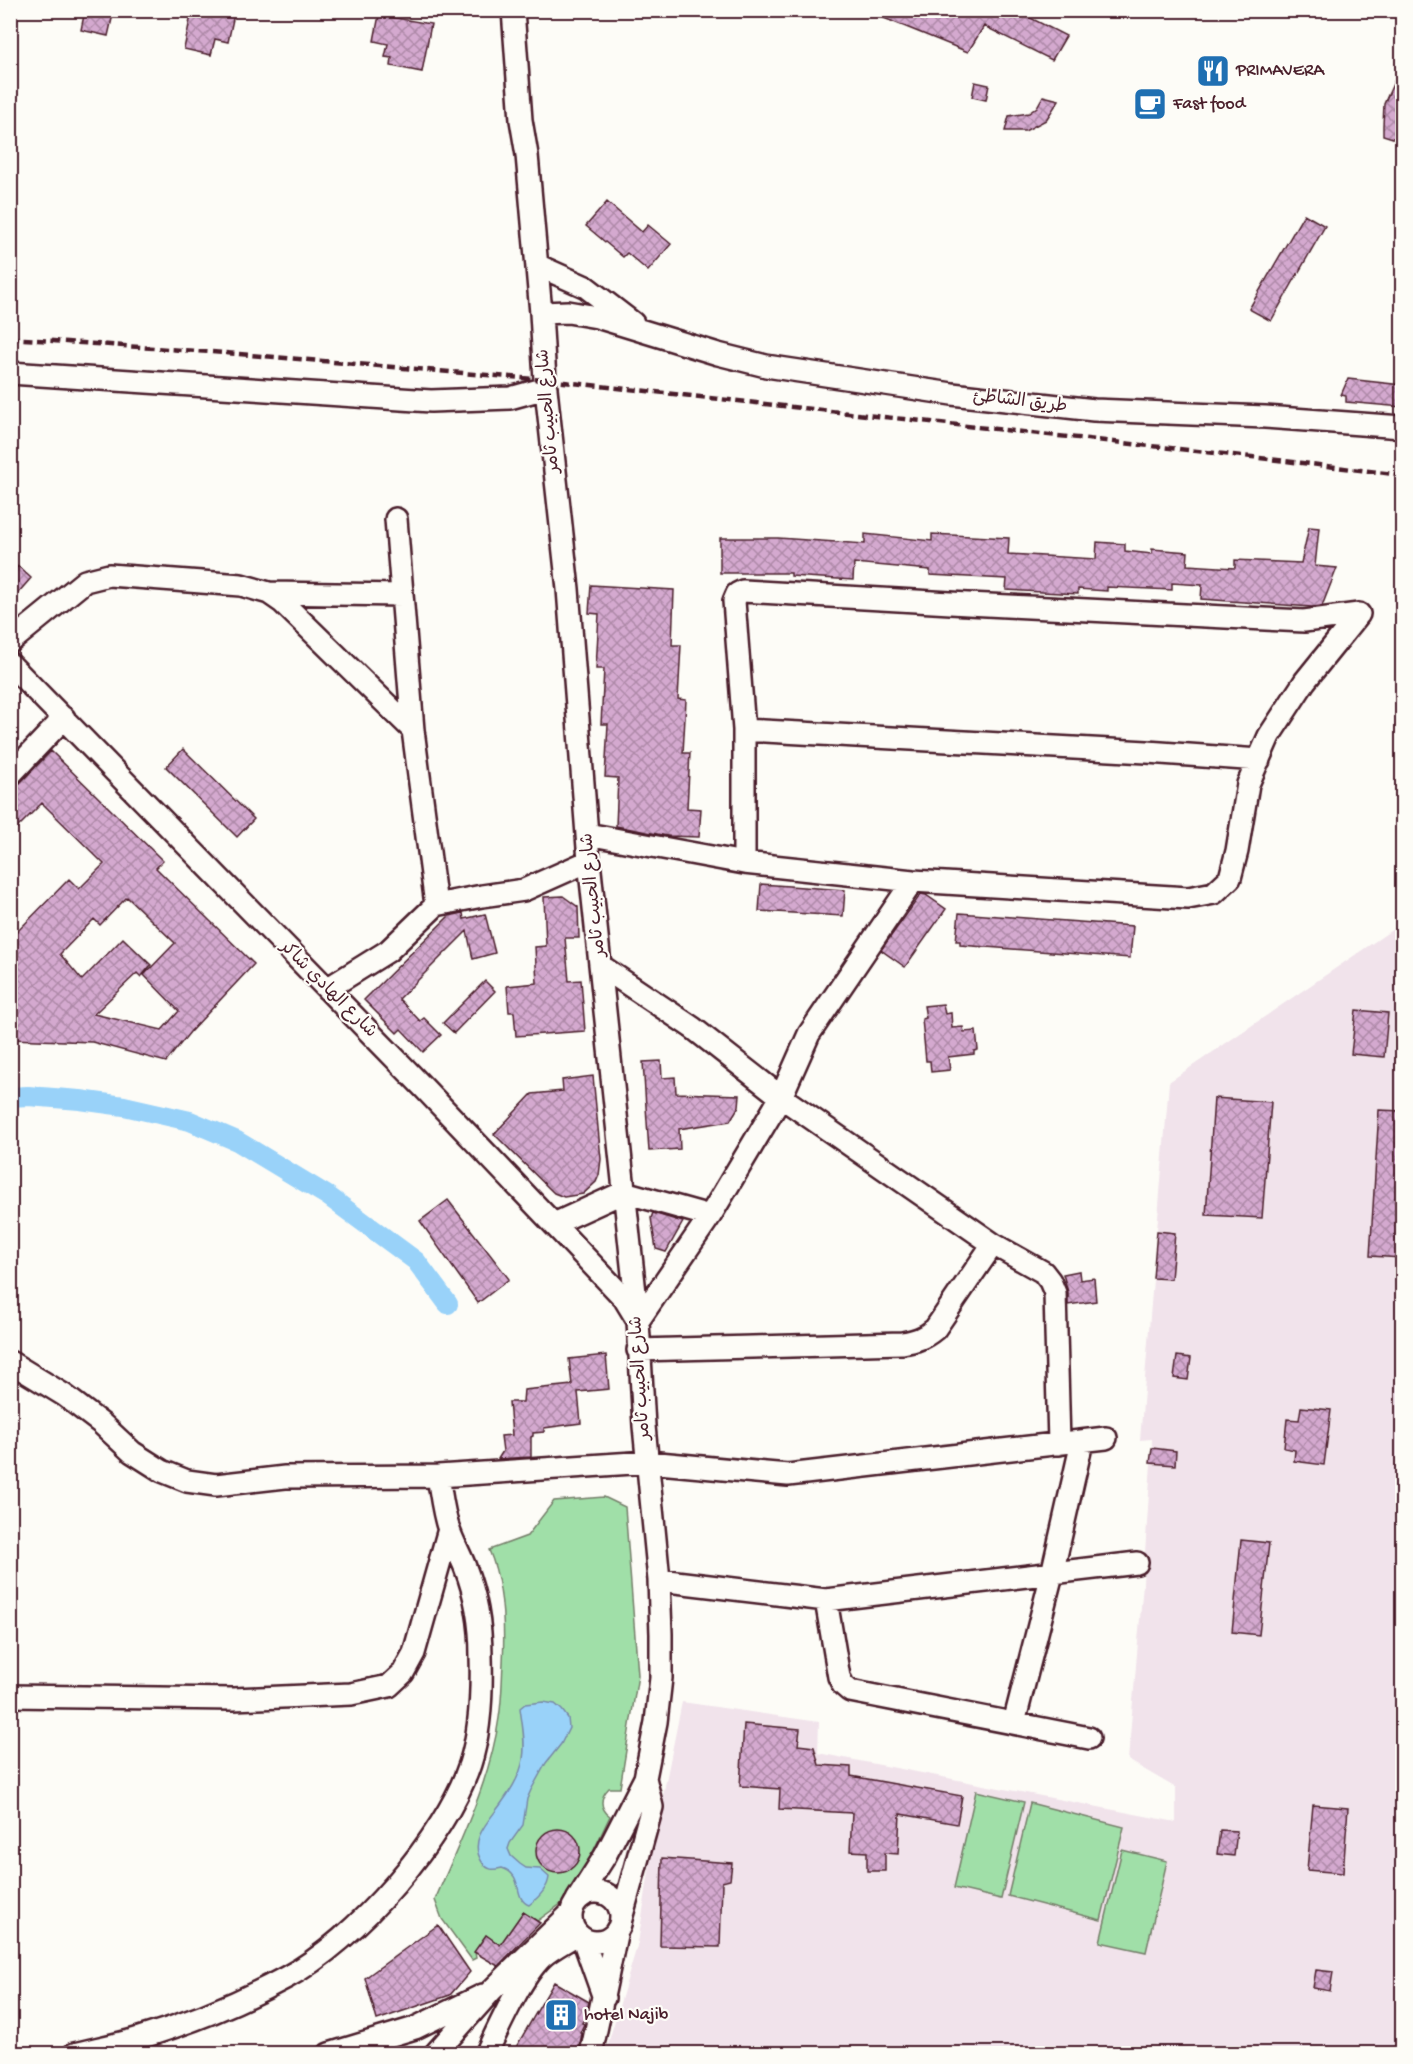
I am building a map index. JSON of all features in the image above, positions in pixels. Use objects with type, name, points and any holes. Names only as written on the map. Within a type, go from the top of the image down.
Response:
[{"type":"street","name":"شارع الحبيب ثامر","points":[[513,10],[546,388],[568,589],[589,861],[638,1321],[638,1350],[659,1580],[661,1678],[656,1722],[645,1779]]},
{"type":"street","name":"طريق الشاطئ","points":[[537,265],[586,287],[644,330]]},
{"type":"street","name":"طريق الشاطئ","points":[[541,313],[568,312],[597,317],[718,354],[766,366],[952,394],[1094,410],[1265,417],[1402,427]]},
{"type":"street","points":[[10,373],[431,401],[510,398],[546,388]]},
{"type":"street","points":[[396,519],[413,730],[436,905]]},
{"type":"street","points":[[10,642],[85,581],[109,575],[241,585],[269,593],[402,595]]},
{"type":"street","points":[[587,834],[744,863],[913,880],[1188,898],[1214,893],[1230,878],[1248,784],[1269,736],[1305,681],[1359,614],[1304,621],[743,591],[737,594],[735,602],[744,730],[744,863]]},
{"type":"street","points":[[269,593],[282,602],[413,730]]},
{"type":"street","name":"شارع الهادي شاكر","points":[[10,664],[554,1224],[624,1298],[638,1321]]},
{"type":"street","points":[[10,775],[64,718]]},
{"type":"street","points":[[744,730],[1259,760]]},
{"type":"street","points":[[327,989],[388,951],[436,905],[524,890],[589,861]]},
{"type":"street","points":[[638,1321],[710,1216],[781,1097],[809,1034],[913,880]]},
{"type":"street","points":[[601,966],[693,1028],[781,1097],[993,1245],[1043,1272],[1055,1293],[1059,1444]]},
{"type":"street","points":[[554,1224],[624,1192],[710,1216]]},
{"type":"street","points":[[638,1350],[916,1341],[926,1337],[935,1329],[993,1245]]},
{"type":"street","points":[[10,1362],[64,1395],[102,1424],[132,1452],[162,1472],[187,1481],[216,1485],[285,1478],[438,1476],[648,1462],[788,1475],[1106,1438]]},
{"type":"street","points":[[1014,1723],[1052,1574],[1082,1442]]},
{"type":"street","points":[[74,2054],[135,2039],[216,2010],[288,1977],[323,1954],[393,1888],[424,1848],[452,1804],[470,1765],[477,1734],[481,1690],[481,1644],[474,1597],[466,1569],[448,1529],[438,1476]]},
{"type":"street","points":[[10,1696],[234,1699],[351,1694],[389,1686],[403,1673],[414,1653],[448,1529]]},
{"type":"street","points":[[659,1580],[826,1600],[1137,1563]]},
{"type":"street","points":[[826,1600],[839,1677],[850,1691],[1089,1738]]},
{"type":"street","points":[[604,1999],[580,1937],[571,1921],[574,1906],[645,1779]]},
{"type":"street","points":[[486,2054],[519,1990],[534,1967],[550,1950],[580,1937],[598,1943],[612,1936],[619,1925],[633,1882],[652,1807],[645,1779]]},
{"type":"street","points":[[435,2054],[491,1990],[574,1906],[594,1892],[606,1894],[616,1902],[621,1913],[591,2054]]},
{"type":"street","points":[[329,2054],[415,2028],[491,1990]]},
{"type":"shaded area","points":[[1402,923],[1402,2053],[605,2054],[638,1943],[653,1845],[682,1702],[819,1722],[818,1753],[1176,1822],[1176,1788],[1128,1760],[1152,1448],[1152,1439],[1140,1440],[1169,1082]]},
{"type":"green space","points":[[604,1497],[625,1507],[638,1675],[620,1788],[609,1788],[604,1795],[602,1806],[610,1816],[572,1896],[537,1921],[523,1912],[500,1945],[486,1935],[475,1952],[476,1958],[472,1960],[442,1919],[435,1900],[481,1788],[495,1742],[499,1718],[504,1649],[503,1620],[501,1591],[489,1550],[527,1536],[554,1501]]},
{"type":"green space","points":[[976,1791],[1024,1802],[1001,1899],[954,1888]]},
{"type":"green space","points":[[1030,1803],[1124,1827],[1101,1920],[1008,1896]]},
{"type":"green space","points":[[1122,1850],[1167,1861],[1146,1952],[1100,1942]]},
{"type":"water","points":[[543,1702],[555,1704],[562,1710],[568,1718],[569,1728],[531,1790],[527,1799],[523,1825],[508,1849],[511,1856],[520,1864],[526,1868],[540,1869],[549,1877],[545,1889],[529,1905],[521,1897],[514,1876],[509,1871],[502,1868],[491,1869],[484,1865],[478,1854],[477,1845],[482,1830],[509,1792],[522,1764],[524,1740],[520,1708],[525,1704]]},
{"type":"building","points":[[85,10],[114,10],[108,36],[81,30]]},
{"type":"building","points":[[192,10],[235,10],[228,42],[215,39],[211,55],[184,49]]},
{"type":"building","points":[[864,10],[1015,10],[1066,36],[1052,60],[984,26],[968,52]]},
{"type":"building","points":[[379,15],[431,24],[422,72],[391,66],[392,58],[385,57],[388,44],[374,41]]},
{"type":"building","points":[[1402,64],[1402,141],[1383,135],[1383,126],[1384,104]]},
{"type":"building","points":[[975,82],[989,85],[986,100],[972,97]]},
{"type":"building","points":[[1043,96],[1059,100],[1046,120],[1025,131],[1005,131],[1009,116],[1029,113],[1037,107]]},
{"type":"building","points":[[607,202],[642,232],[648,225],[671,244],[648,271],[627,253],[623,257],[586,226]]},
{"type":"building","points":[[1304,214],[1325,226],[1271,321],[1249,309]]},
{"type":"building","points":[[1348,379],[1402,385],[1402,407],[1346,402],[1346,396],[1341,395]]},
{"type":"building","points":[[1309,527],[1319,528],[1315,566],[1337,568],[1322,606],[1201,599],[1202,585],[1172,583],[1172,590],[1107,587],[1107,591],[1078,589],[1078,594],[1006,590],[1007,579],[930,575],[930,570],[854,563],[853,580],[791,576],[791,573],[720,573],[720,538],[778,538],[865,544],[865,534],[932,541],[932,534],[1009,538],[1008,554],[1096,559],[1097,542],[1125,544],[1125,551],[1152,554],[1152,549],[1188,552],[1187,565],[1235,568],[1235,560],[1301,563]]},
{"type":"building","points":[[18,566],[31,578],[10,602],[10,575]]},
{"type":"building","points":[[591,585],[674,590],[672,645],[681,645],[678,699],[686,700],[683,753],[690,753],[687,808],[701,809],[699,837],[667,836],[616,826],[618,778],[605,777],[608,724],[601,724],[604,669],[596,669],[599,614],[589,613]]},
{"type":"building","points":[[183,749],[254,819],[237,837],[166,767]]},
{"type":"building","points":[[51,751],[163,861],[156,868],[254,964],[190,1032],[166,1062],[92,1042],[10,1039],[10,939],[69,879],[79,889],[104,864],[42,803],[10,835],[10,789],[19,784]],"holes":[[[127,897],[175,943],[144,975],[179,1011],[162,1030],[94,1014],[137,973],[141,977],[151,965],[123,938],[82,980],[60,954],[94,919],[100,925]]]},
{"type":"building","points":[[761,884],[845,890],[843,916],[759,911]]},
{"type":"building","points":[[921,894],[946,909],[905,967],[881,950]]},
{"type":"building","points":[[563,896],[578,907],[579,938],[565,938],[569,981],[581,980],[585,1031],[516,1036],[514,1012],[509,1012],[507,986],[537,983],[535,947],[546,946],[544,897]]},
{"type":"building","points":[[463,913],[464,919],[485,914],[495,953],[473,959],[467,931],[399,999],[420,1021],[424,1018],[441,1035],[423,1052],[401,1029],[397,1033],[364,1000],[449,916]]},
{"type":"building","points":[[959,913],[1133,926],[1130,958],[960,945],[960,941],[956,941]]},
{"type":"building","points":[[485,981],[495,991],[454,1033],[443,1023]]},
{"type":"building","points":[[943,1004],[945,1014],[951,1013],[952,1028],[963,1027],[964,1032],[976,1031],[978,1050],[974,1051],[974,1054],[948,1057],[950,1070],[931,1072],[930,1061],[926,1061],[922,1019],[926,1018],[924,1006]]},
{"type":"building","points":[[1356,1010],[1388,1013],[1384,1057],[1351,1054]]},
{"type":"building","points":[[661,1061],[662,1078],[675,1077],[676,1093],[740,1095],[739,1106],[730,1121],[679,1129],[680,1149],[649,1151],[643,1062]]},
{"type":"building","points":[[593,1076],[601,1159],[599,1175],[596,1182],[583,1194],[564,1197],[554,1193],[494,1134],[532,1094],[563,1091],[562,1080]]},
{"type":"building","points":[[1214,1098],[1271,1102],[1262,1218],[1206,1215]]},
{"type":"building","points":[[1379,1110],[1402,1111],[1402,1258],[1370,1256]]},
{"type":"building","points":[[448,1200],[509,1279],[478,1303],[420,1221]]},
{"type":"building","points":[[653,1213],[683,1222],[666,1252],[656,1249],[651,1218]]},
{"type":"building","points":[[1157,1231],[1175,1233],[1171,1279],[1153,1278]]},
{"type":"building","points":[[1079,1271],[1080,1280],[1094,1278],[1096,1301],[1068,1305],[1068,1292],[1063,1274]]},
{"type":"building","points":[[606,1355],[609,1389],[578,1392],[581,1423],[544,1428],[544,1432],[533,1433],[531,1457],[498,1459],[503,1451],[501,1436],[512,1435],[509,1402],[523,1402],[524,1390],[572,1385],[569,1359]]},
{"type":"building","points":[[1177,1356],[1191,1358],[1188,1380],[1174,1378]]},
{"type":"building","points":[[1301,1407],[1331,1410],[1324,1465],[1294,1461],[1295,1450],[1284,1448],[1287,1419],[1299,1420]]},
{"type":"building","points":[[1152,1448],[1176,1451],[1175,1465],[1150,1463]]},
{"type":"building","points":[[1241,1540],[1269,1543],[1259,1635],[1232,1632]]},
{"type":"building","points":[[744,1724],[800,1729],[798,1745],[814,1747],[819,1765],[851,1767],[851,1776],[962,1796],[957,1824],[900,1814],[898,1854],[885,1853],[885,1871],[867,1871],[867,1852],[850,1851],[852,1813],[779,1809],[780,1789],[740,1786]]},
{"type":"building","points":[[1313,1805],[1348,1808],[1343,1873],[1307,1870]]},
{"type":"building","points":[[558,1829],[567,1830],[574,1835],[579,1842],[579,1860],[574,1867],[567,1872],[558,1873],[549,1872],[542,1867],[537,1860],[536,1851],[537,1842],[542,1835],[549,1830]]},
{"type":"building","points":[[1220,1830],[1237,1831],[1234,1856],[1217,1854]]},
{"type":"building","points":[[662,1858],[732,1863],[730,1880],[722,1882],[720,1947],[660,1946]]},
{"type":"building","points":[[523,1912],[540,1923],[498,1966],[474,1952],[486,1935],[500,1945]]},
{"type":"building","points":[[438,1925],[470,1972],[450,1995],[377,2020],[365,1978]]},
{"type":"building","points":[[1316,1970],[1333,1972],[1330,1991],[1313,1988]]},
{"type":"building","name":"hotel Najib","points":[[554,1982],[589,2002],[582,2023],[584,2024],[580,2033],[582,2034],[580,2043],[574,2054],[512,2054]]},
{"type":"waterway","points":[[10,1097],[80,1100],[124,1106],[190,1121],[237,1141],[328,1196],[416,1261],[448,1304]]},
{"type":"railway","points":[[10,338],[239,354],[545,380],[1402,475]]},
{"type":"place","name":"PRIMAVERA","points":[[1213,71]]},
{"type":"place","name":"Fast food","points":[[1150,104]]},
{"type":"place","name":"hotel Najib","points":[[561,2015]]}]
